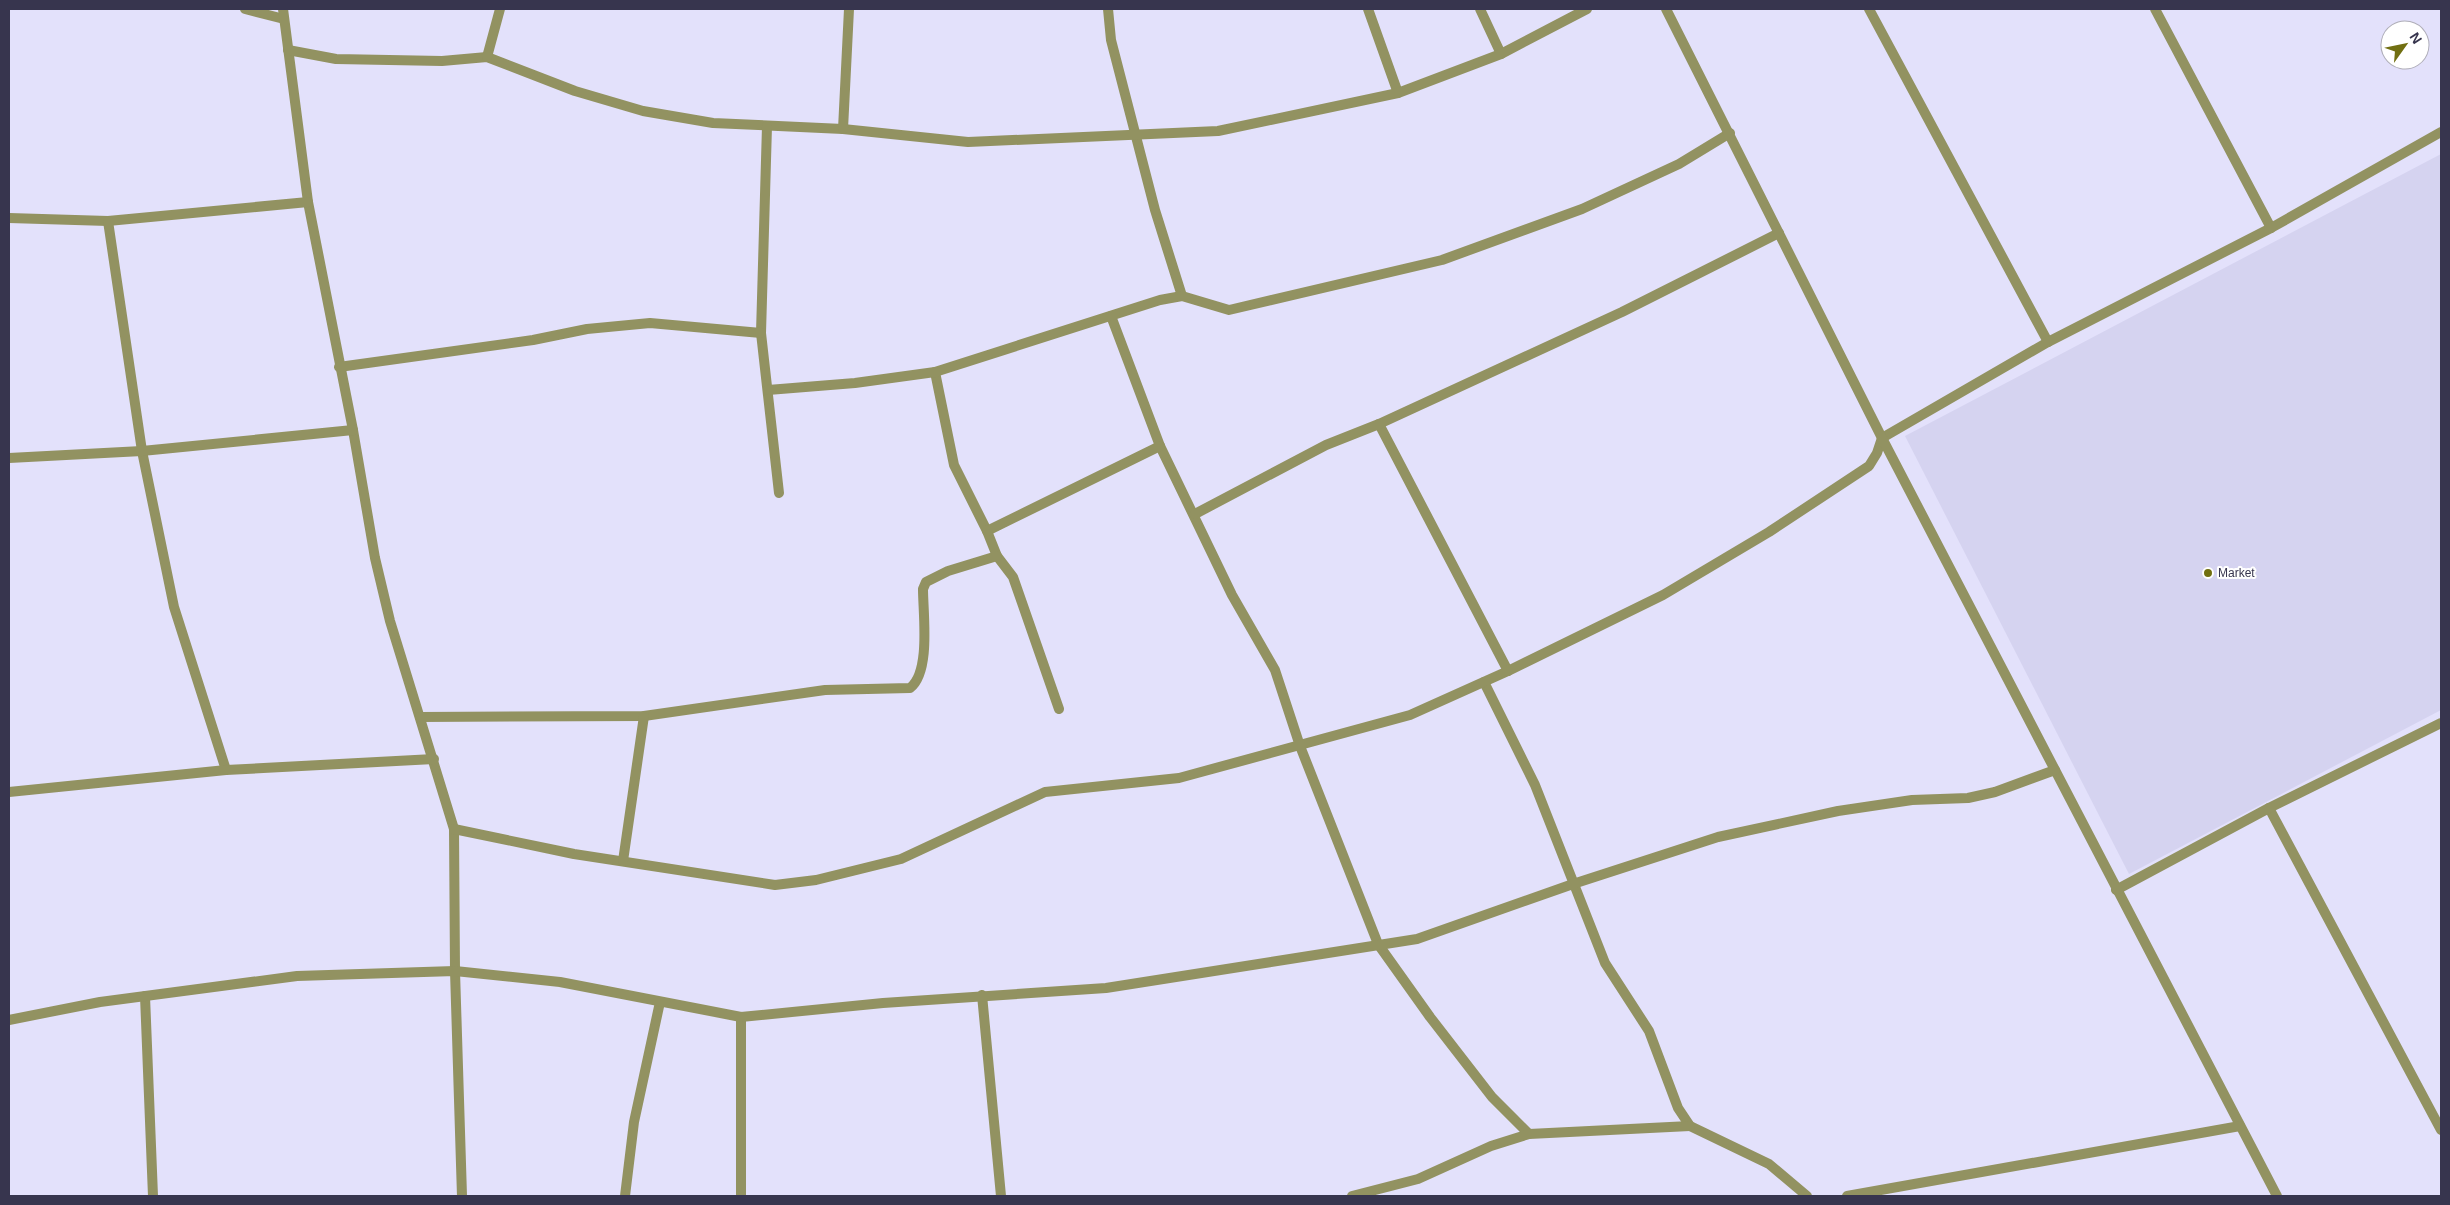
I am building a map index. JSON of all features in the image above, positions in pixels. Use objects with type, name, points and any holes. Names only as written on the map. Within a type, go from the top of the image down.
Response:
[{"type":"street","points":[[245,9],[283,14],[308,202],[339,367],[353,430],[375,558],[390,621],[454,829],[455,971],[462,1196]]},
{"type":"street","points":[[487,57],[500,9]]},
{"type":"street","points":[[843,129],[849,9]]},
{"type":"street","points":[[1108,9],[1110,40],[1155,210],[1182,296]]},
{"type":"street","points":[[1368,9],[1398,93]]},
{"type":"street","points":[[1480,9],[1501,54]]},
{"type":"street","points":[[288,50],[336,59],[442,61],[487,57],[575,91],[643,111],[713,123],[843,129],[968,142],[1135,133],[1176,134],[1218,131],[1398,93],[1501,54],[1587,9]]},
{"type":"street","points":[[1666,9],[1882,438],[2277,1196]]},
{"type":"street","points":[[1869,9],[2048,342]]},
{"type":"street","points":[[2155,9],[2271,228]]},
{"type":"street","points":[[767,126],[760,333],[779,493]]},
{"type":"street","points":[[454,829],[623,861],[775,885],[816,880],[901,860],[1045,792],[1179,778],[1410,715],[1484,682],[1663,595],[1769,532],[1869,466],[1877,453],[1882,438],[2048,342],[2271,228],[2441,132]]},
{"type":"street","points":[[768,390],[856,384],[935,372],[1160,300],[1182,296],[1229,310],[1442,260],[1582,209],[1679,164],[1730,133]]},
{"type":"street","points":[[9,218],[108,221],[308,202]]},
{"type":"street","points":[[108,221],[142,451],[174,607],[226,770]]},
{"type":"street","points":[[1195,514],[1326,445],[1378,424],[1622,312],[1779,233]]},
{"type":"street","points":[[1111,316],[1160,446],[1195,514],[1232,594],[1275,670],[1300,746],[1378,944],[1430,1017],[1492,1097],[1529,1134]]},
{"type":"street","points":[[339,367],[533,340],[587,329],[650,323],[760,333]]},
{"type":"street","points":[[935,372],[954,465],[987,531],[997,556],[1013,576],[1059,708]]},
{"type":"street","points":[[1378,424],[1508,670]]},
{"type":"street","points":[[9,458],[142,451],[353,430]]},
{"type":"street","points":[[987,531],[1160,446]]},
{"type":"street","points":[[420,717],[644,716],[825,690],[910,688],[919,677],[923,660],[923,589],[926,582],[948,571],[997,556]]},
{"type":"street","points":[[1484,682],[1535,785],[1572,884],[1605,963],[1649,1030],[1678,1108],[1690,1126]]},
{"type":"street","points":[[623,861],[644,716]]},
{"type":"street","points":[[2116,890],[2269,808],[2441,723]]},
{"type":"street","points":[[9,792],[226,770],[434,759]]},
{"type":"street","points":[[9,1020],[145,996],[297,976],[455,971],[560,982],[741,1017],[982,996],[1106,988],[1417,939],[1572,884],[1718,837],[1838,811],[1912,800],[1968,798],[1995,792],[2054,770]]},
{"type":"street","points":[[2269,808],[2441,1130]]},
{"type":"street","points":[[145,996],[153,1196]]},
{"type":"street","points":[[982,996],[1001,1196]]},
{"type":"street","points":[[625,1196],[634,1122],[660,1002]]},
{"type":"street","points":[[741,1017],[741,1196]]},
{"type":"street","points":[[1352,1196],[1418,1179],[1491,1146],[1529,1134],[1690,1126],[1769,1164],[1807,1196]]},
{"type":"street","points":[[1850,1196],[2240,1126]]},
{"type":"shaded area","name":"Market","points":[[2441,154],[2441,710],[2129,874],[1905,436]]},
{"type":"place","name":"Market","points":[[2208,573]]}]
